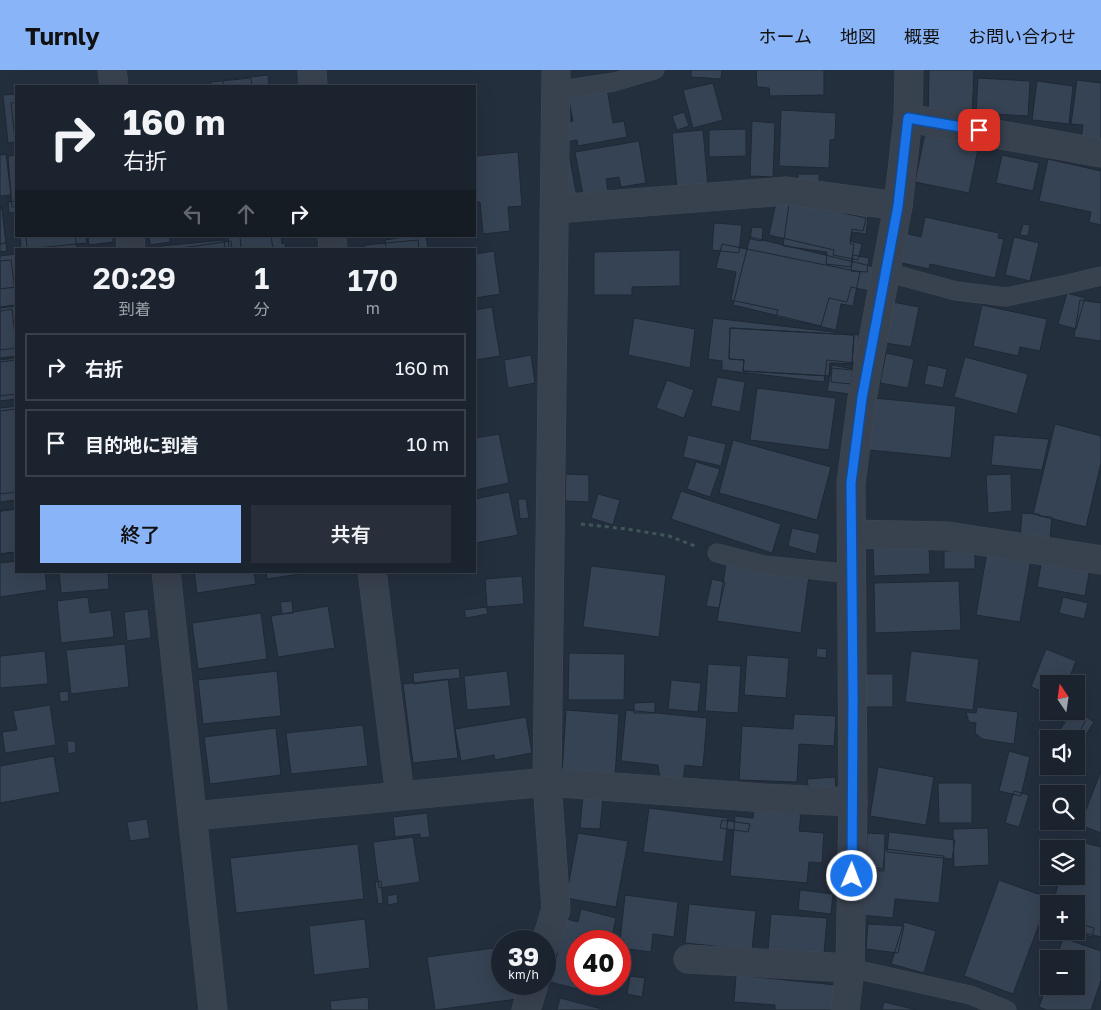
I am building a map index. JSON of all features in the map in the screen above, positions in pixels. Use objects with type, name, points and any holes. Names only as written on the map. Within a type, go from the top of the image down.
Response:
[{"type":"street","points":[[112,70],[114,85]]},
{"type":"street","points":[[312,70],[314,85]]},
{"type":"street","points":[[845,1010],[850,968],[853,802],[851,483],[862,398],[898,206],[908,118],[909,70]]},
{"type":"street","points":[[550,930],[556,909],[547,782],[556,80]]},
{"type":"street","points":[[908,118],[1101,153]]},
{"type":"street","points":[[554,209],[787,191],[898,206]]},
{"type":"street","points":[[852,534],[948,536],[1101,560]]},
{"type":"street","points":[[166,573],[213,1010]]},
{"type":"street","points":[[372,573],[400,796]]},
{"type":"street","points":[[193,816],[547,782],[853,802]]},
{"type":"street","points":[[688,959],[850,968]]},
{"type":"street","points":[[526,1010],[531,995]]},
{"type":"lane","points":[[556,80],[614,82],[655,70]]},
{"type":"lane","points":[[886,272],[956,291],[1006,297],[1101,276]]},
{"type":"lane","points":[[717,553],[764,565],[853,574]]},
{"type":"lane","points":[[850,968],[970,996],[1007,1010]]},
{"type":"path","points":[[550,523],[628,529],[669,536],[717,553]]},
{"type":"building","points":[[691,70],[722,70],[721,79],[691,77]]},
{"type":"building","points":[[756,70],[824,70],[824,95],[770,96],[769,88],[757,87]]},
{"type":"building","points":[[929,70],[974,70],[972,117],[928,116]]},
{"type":"building","points":[[268,75],[269,85],[223,85],[223,80]]},
{"type":"building","points":[[251,78],[252,85],[211,85],[211,82]]},
{"type":"building","points":[[978,78],[1030,81],[1028,116],[976,113]]},
{"type":"building","points":[[1077,80],[1101,83],[1101,142],[1081,140],[1083,125],[1071,124]]},
{"type":"building","points":[[1037,81],[1073,86],[1069,124],[1032,120]]},
{"type":"building","points":[[713,83],[723,120],[693,128],[683,90]]},
{"type":"building","points":[[607,89],[613,123],[624,121],[627,137],[578,146],[577,140],[566,142],[562,123],[573,121],[568,96]]},
{"type":"building","points":[[15,94],[15,142],[8,143],[3,95]]},
{"type":"building","points":[[15,102],[15,140],[11,103]]},
{"type":"building","points":[[781,110],[836,113],[835,139],[830,140],[829,168],[779,166]]},
{"type":"building","points":[[684,112],[689,126],[677,130],[672,116]]},
{"type":"building","points":[[752,121],[775,123],[773,177],[750,176]]},
{"type":"building","points":[[746,129],[746,156],[709,157],[709,130]]},
{"type":"building","points":[[703,130],[708,186],[677,189],[672,133]]},
{"type":"building","points":[[925,133],[979,144],[969,193],[915,182]]},
{"type":"building","points":[[639,141],[646,183],[621,187],[619,177],[606,179],[608,191],[583,195],[575,152]]},
{"type":"building","points":[[518,152],[522,206],[508,207],[510,231],[483,234],[480,202],[476,202],[476,156]]},
{"type":"building","points":[[6,154],[11,195],[0,196],[0,155]]},
{"type":"building","points":[[569,154],[577,197],[567,199],[559,155]]},
{"type":"building","points":[[15,155],[15,207],[12,207],[8,156]]},
{"type":"building","points":[[1002,155],[1039,163],[1033,191],[996,183]]},
{"type":"building","points":[[1048,159],[1101,171],[1101,225],[1089,222],[1091,212],[1039,201]]},
{"type":"building","points":[[798,174],[819,174],[819,182],[798,181]]},
{"type":"building","points":[[790,197],[869,207],[866,234],[852,232],[850,244],[854,244],[851,267],[826,264],[827,252],[783,246]]},
{"type":"building","points":[[777,198],[866,218],[863,231],[852,229],[850,241],[862,244],[858,260],[833,255],[834,250],[769,235]]},
{"type":"building","points":[[15,201],[15,212],[9,213],[8,202]]},
{"type":"building","points":[[0,207],[2,207],[7,251],[0,252]]},
{"type":"building","points":[[0,208],[2,208],[6,243],[0,244]]},
{"type":"building","points":[[925,217],[999,233],[998,238],[1004,239],[995,278],[930,264],[929,269],[893,261],[900,232],[921,237]]},
{"type":"building","points":[[714,223],[742,225],[739,253],[712,250]]},
{"type":"building","points":[[1023,224],[1030,225],[1028,236],[1020,235]]},
{"type":"building","points":[[752,227],[763,228],[762,241],[750,239]]},
{"type":"building","points":[[20,237],[75,237],[77,248],[21,248]]},
{"type":"building","points":[[26,237],[86,237],[87,243],[37,248],[27,248]]},
{"type":"building","points":[[88,237],[113,237],[113,242],[89,245]]},
{"type":"building","points":[[149,237],[170,237],[170,242],[150,245]]},
{"type":"building","points":[[228,237],[271,237],[273,248],[229,248]]},
{"type":"building","points":[[240,237],[281,237],[282,244],[285,243],[286,248],[241,248]]},
{"type":"building","points":[[404,237],[426,237],[428,248],[386,248],[385,240]]},
{"type":"building","points":[[750,237],[875,267],[869,291],[851,287],[847,302],[829,298],[821,326],[733,305]]},
{"type":"building","points":[[1014,237],[1039,243],[1030,281],[1005,275]]},
{"type":"building","points":[[224,240],[225,248],[161,248],[161,246]]},
{"type":"building","points":[[418,240],[419,248],[365,248],[365,245]]},
{"type":"building","points":[[231,241],[232,248],[182,248]]},
{"type":"building","points":[[722,244],[860,272],[853,306],[841,304],[836,330],[776,317],[778,310],[731,300],[736,272],[716,268]]},
{"type":"building","points":[[680,250],[680,286],[632,287],[632,295],[594,295],[594,252]]},
{"type":"building","points":[[494,251],[500,294],[476,298],[476,254]]},
{"type":"building","points":[[15,254],[15,287],[0,289],[0,256]]},
{"type":"building","points":[[853,255],[869,258],[867,272],[851,271]]},
{"type":"building","points":[[11,260],[15,305],[0,307],[0,261]]},
{"type":"building","points":[[1067,293],[1085,298],[1076,329],[1058,324]]},
{"type":"building","points":[[1080,300],[1101,303],[1101,341],[1074,337]]},
{"type":"building","points":[[887,301],[919,307],[911,347],[879,342]]},
{"type":"building","points":[[982,305],[1047,319],[1040,351],[1020,347],[1018,356],[973,346]]},
{"type":"building","points":[[15,306],[15,348],[0,350],[0,308]]},
{"type":"building","points":[[492,307],[500,356],[476,360],[476,310]]},
{"type":"building","points":[[12,309],[15,356],[0,358],[0,311]]},
{"type":"building","points":[[634,318],[695,329],[690,368],[628,355]]},
{"type":"building","points":[[713,318],[859,335],[856,363],[827,360],[824,382],[722,370],[722,361],[708,359]]},
{"type":"building","points":[[730,328],[854,335],[852,364],[830,363],[829,376],[743,371],[744,360],[729,359]]},
{"type":"building","points":[[730,328],[854,335],[852,364],[830,363],[829,376],[743,371],[744,360],[729,359]]},
{"type":"building","points":[[886,353],[914,359],[908,388],[880,383]]},
{"type":"building","points":[[531,355],[535,383],[508,388],[504,360]]},
{"type":"building","points":[[965,357],[1028,374],[1017,414],[954,397]]},
{"type":"building","points":[[15,358],[15,394],[0,396],[0,360]]},
{"type":"building","points":[[15,360],[15,399],[0,401],[0,362]]},
{"type":"building","points":[[832,365],[853,369],[849,394],[827,391]]},
{"type":"building","points":[[928,365],[947,369],[943,388],[924,384]]},
{"type":"building","points":[[832,368],[853,370],[851,384],[831,382]]},
{"type":"building","points":[[717,377],[745,382],[740,412],[711,406]]},
{"type":"building","points":[[667,380],[694,390],[684,418],[656,408]]},
{"type":"building","points":[[757,388],[836,398],[829,450],[750,440]]},
{"type":"building","points":[[874,398],[956,406],[951,458],[869,450]]},
{"type":"building","points":[[15,406],[15,500],[0,502],[0,408]]},
{"type":"building","points":[[15,409],[15,492],[0,494],[0,411]]},
{"type":"building","points":[[1055,424],[1101,436],[1101,463],[1086,527],[1033,514]]},
{"type":"building","points":[[499,434],[509,483],[476,490],[476,438]]},
{"type":"building","points":[[688,435],[726,444],[721,466],[683,457]]},
{"type":"building","points":[[994,435],[1049,439],[1042,470],[991,465]]},
{"type":"building","points":[[733,440],[831,467],[817,520],[719,493]]},
{"type":"building","points":[[696,462],[720,469],[710,497],[687,489]]},
{"type":"building","points":[[566,474],[589,475],[589,502],[565,501]]},
{"type":"building","points":[[1011,474],[1012,511],[988,513],[986,475]]},
{"type":"building","points":[[681,491],[781,524],[772,553],[671,519]]},
{"type":"building","points":[[509,492],[518,535],[476,543],[476,499]]},
{"type":"building","points":[[598,494],[620,500],[613,525],[591,518]]},
{"type":"building","points":[[518,499],[526,499],[529,518],[520,519]]},
{"type":"building","points":[[15,509],[15,552],[0,554],[0,511]]},
{"type":"building","points":[[15,509],[15,552],[0,554],[0,511]]},
{"type":"building","points":[[1022,513],[1052,517],[1050,539],[1020,538]]},
{"type":"building","points":[[792,528],[820,534],[816,554],[788,546]]},
{"type":"building","points":[[929,546],[930,574],[874,576],[873,548]]},
{"type":"building","points":[[975,550],[975,569],[944,569],[944,551]]},
{"type":"building","points":[[987,552],[1031,559],[1020,622],[976,615]]},
{"type":"building","points":[[1042,559],[1090,568],[1085,596],[1037,587]]},
{"type":"building","points":[[15,561],[15,573],[45,573],[47,590],[0,597],[0,563]]},
{"type":"building","points":[[726,564],[809,576],[801,633],[717,621]]},
{"type":"building","points":[[591,566],[666,575],[659,637],[583,627]]},
{"type":"building","points":[[59,573],[108,573],[109,589],[61,593]]},
{"type":"building","points":[[194,573],[254,573],[256,584],[197,593]]},
{"type":"building","points":[[266,573],[306,573],[267,579]]},
{"type":"building","points":[[522,576],[524,604],[487,607],[485,579]]},
{"type":"building","points":[[712,579],[725,582],[719,608],[706,606]]},
{"type":"building","points":[[959,581],[961,630],[875,633],[874,583]]},
{"type":"building","points":[[88,597],[90,613],[111,610],[114,637],[61,643],[57,601]]},
{"type":"building","points":[[1063,597],[1088,603],[1084,619],[1059,613]]},
{"type":"building","points":[[292,601],[293,613],[282,614],[280,602]]},
{"type":"building","points":[[328,606],[335,648],[278,657],[271,616]]},
{"type":"building","points":[[486,607],[488,614],[466,618],[464,610]]},
{"type":"building","points":[[148,609],[151,638],[127,641],[124,612]]},
{"type":"building","points":[[261,613],[267,659],[198,669],[192,623]]},
{"type":"building","points":[[125,644],[129,687],[71,694],[66,650]]},
{"type":"building","points":[[817,648],[827,649],[826,658],[816,657]]},
{"type":"building","points":[[1046,649],[1076,661],[1071,675],[1040,675],[1040,690],[1031,687]]},
{"type":"building","points":[[45,651],[48,684],[0,688],[0,656]]},
{"type":"building","points":[[911,651],[979,659],[973,710],[905,702]]},
{"type":"building","points":[[569,653],[625,654],[624,700],[568,700]]},
{"type":"building","points":[[747,655],[789,658],[786,698],[744,695]]},
{"type":"building","points":[[708,664],[741,666],[738,713],[705,711]]},
{"type":"building","points":[[459,668],[460,678],[414,684],[413,673]]},
{"type":"building","points":[[277,671],[281,716],[203,724],[198,680]]},
{"type":"building","points":[[507,671],[511,706],[467,710],[464,676]]},
{"type":"building","points":[[863,674],[893,674],[893,707],[863,707]]},
{"type":"building","points":[[448,679],[458,758],[413,763],[403,684]]},
{"type":"building","points":[[671,680],[701,683],[698,712],[668,709]]},
{"type":"building","points":[[68,691],[69,701],[60,702],[59,692]]},
{"type":"building","points":[[655,702],[655,713],[634,713],[634,703]]},
{"type":"building","points":[[50,705],[56,745],[5,753],[2,732],[17,730],[13,711]]},
{"type":"building","points":[[977,707],[1018,712],[1014,744],[982,739],[975,733],[976,723],[969,722],[966,712],[976,713]]},
{"type":"building","points":[[566,710],[619,714],[615,778],[562,774]]},
{"type":"building","points":[[626,710],[707,718],[703,767],[685,765],[683,781],[660,779],[658,765],[621,761]]},
{"type":"building","points":[[794,714],[836,716],[834,746],[799,744],[797,782],[739,780],[742,726],[793,729]]},
{"type":"building","points":[[1085,716],[1094,722],[1085,736],[1085,730],[1060,730],[1067,720],[1085,720]]},
{"type":"building","points":[[526,717],[532,753],[495,760],[494,755],[461,761],[455,729]]},
{"type":"building","points":[[1064,720],[1085,721],[1081,730],[1060,730]]},
{"type":"building","points":[[363,725],[368,766],[291,774],[286,733]]},
{"type":"building","points":[[276,728],[281,775],[210,784],[204,737]]},
{"type":"building","points":[[67,741],[75,741],[76,752],[68,754]]},
{"type":"building","points":[[1009,751],[1030,757],[1021,796],[999,791]]},
{"type":"building","points":[[54,756],[60,792],[0,803],[0,766]]},
{"type":"building","points":[[878,767],[934,777],[926,825],[870,816]]},
{"type":"building","points":[[1101,771],[1101,833],[1085,827],[1085,812]]},
{"type":"building","points":[[835,777],[836,790],[809,792],[807,779]]},
{"type":"building","points":[[938,783],[972,783],[972,823],[939,823]]},
{"type":"building","points":[[1014,791],[1029,795],[1019,827],[1005,823]]},
{"type":"building","points":[[583,795],[603,797],[600,829],[580,828]]},
{"type":"building","points":[[649,808],[728,818],[723,862],[643,852]]},
{"type":"building","points":[[754,810],[801,814],[799,831],[824,833],[822,863],[809,862],[807,883],[730,876],[735,816],[753,818]]},
{"type":"building","points":[[427,813],[430,837],[420,838],[420,834],[395,837],[393,817]]},
{"type":"building","points":[[147,819],[150,838],[130,841],[127,822]]},
{"type":"building","points":[[722,820],[750,824],[748,832],[720,828]]},
{"type":"building","points":[[988,828],[989,865],[954,867],[953,829]]},
{"type":"building","points":[[889,832],[955,840],[952,859],[887,852]]},
{"type":"building","points":[[578,833],[628,841],[616,907],[566,898]]},
{"type":"building","points":[[867,833],[885,834],[884,871],[866,870]]},
{"type":"building","points":[[413,837],[420,882],[379,888],[373,842]]},
{"type":"building","points":[[1085,843],[1101,847],[1101,937],[1085,933],[1085,895],[1055,895],[1058,885],[1085,885]]},
{"type":"building","points":[[358,844],[364,899],[236,913],[230,858]]},
{"type":"building","points":[[885,849],[944,856],[939,903],[895,899],[893,918],[861,915],[866,867],[883,869]]},
{"type":"building","points":[[999,880],[1041,895],[1040,922],[1013,994],[964,976]]},
{"type":"building","points":[[381,881],[383,903],[378,904],[375,882]]},
{"type":"building","points":[[800,890],[833,894],[831,914],[798,910]]},
{"type":"building","points":[[397,894],[398,903],[388,905],[387,896]]},
{"type":"building","points":[[625,895],[678,902],[674,937],[653,934],[651,952],[631,949],[631,930],[621,930]]},
{"type":"building","points":[[689,904],[756,911],[752,950],[685,943]]},
{"type":"building","points":[[581,909],[616,918],[613,930],[566,930],[566,986],[556,984],[556,958],[566,919],[578,922]]},
{"type":"building","points":[[771,914],[827,918],[824,954],[768,950]]},
{"type":"building","points":[[365,919],[370,968],[314,975],[309,926]]},
{"type":"building","points":[[868,922],[868,924],[904,926],[898,953],[866,949]]},
{"type":"building","points":[[904,922],[936,931],[924,973],[891,964]]},
{"type":"building","points":[[1085,926],[1094,928],[1092,937],[1085,935]]},
{"type":"building","points":[[1062,940],[1069,940],[1101,951],[1101,980],[1091,1010],[1047,1010],[1039,1007],[1043,995],[1085,995],[1085,950],[1059,950]]},
{"type":"building","points":[[491,948],[491,995],[516,995],[517,999],[435,1010],[427,957]]},
{"type":"building","points":[[736,975],[836,985],[833,1010],[775,1010],[775,1005],[734,1002]]},
{"type":"building","points":[[631,976],[645,978],[642,997],[631,995]]},
{"type":"building","points":[[368,997],[369,1010],[331,1010],[330,1001]]},
{"type":"building","points":[[560,998],[602,1009],[602,1010],[557,1010]]},
{"type":"building","points":[[884,1002],[917,1010],[882,1010]]},
{"type":"route","points":[[852,876],[853,586],[851,483],[862,398],[898,206],[908,118],[979,130]]}]
